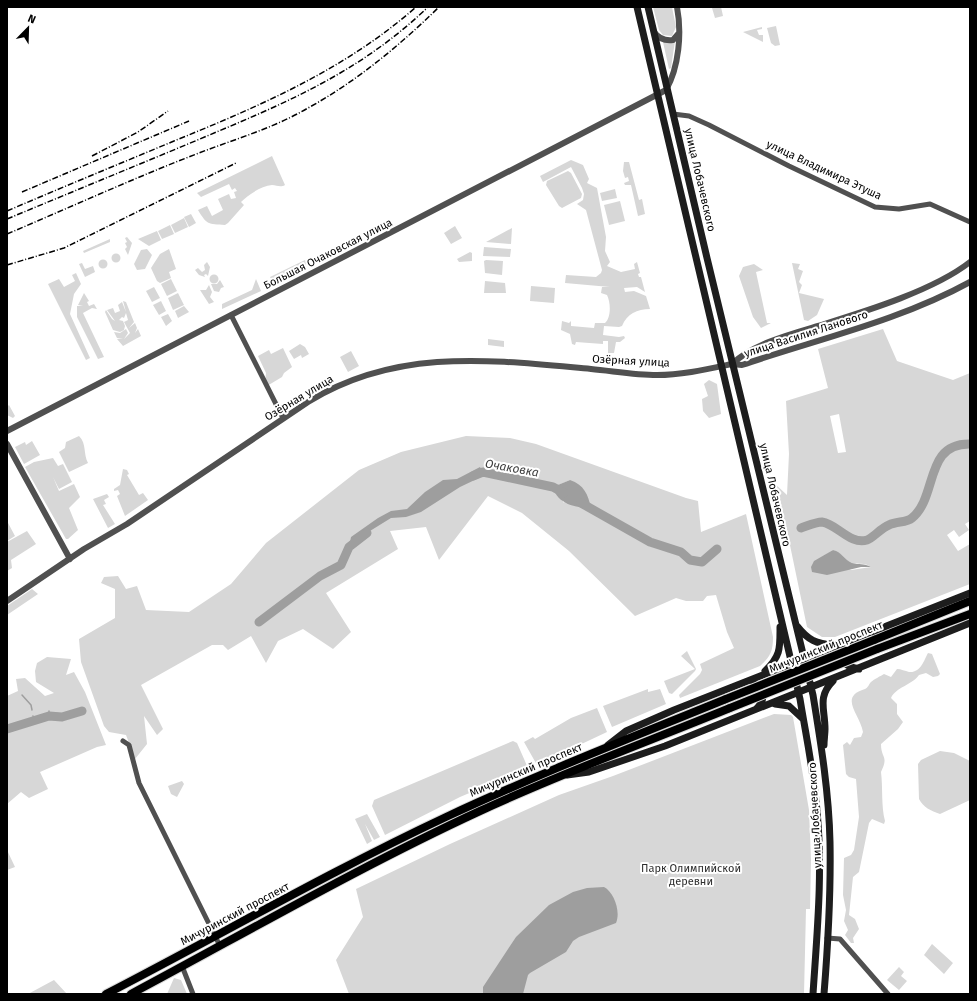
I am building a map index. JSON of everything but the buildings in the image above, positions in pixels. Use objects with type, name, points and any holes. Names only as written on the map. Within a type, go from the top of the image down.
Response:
[{"type":"main road","name":"улица Лобачевского","points":[[636,7],[640,17],[798,692],[803,719],[817,809],[819,838],[819,890],[813,994]]},
{"type":"main road","name":"улица Лобачевского","points":[[648,7],[666,90],[811,687],[823,753],[830,842],[824,994]]},
{"type":"main road","points":[[601,750],[633,728],[791,662],[970,593]]},
{"type":"main road","name":"Мичуринский проспект","points":[[106,994],[349,865],[445,817],[535,777],[970,601]]},
{"type":"main road","name":"Мичуринский проспект","points":[[131,994],[374,863],[480,811],[544,782],[563,776],[877,648],[970,614]]},
{"type":"main road","points":[[762,674],[775,662],[778,656],[780,616]]},
{"type":"main road","points":[[795,623],[806,637],[814,643],[836,645]]},
{"type":"main road","points":[[563,776],[589,772],[665,746],[970,625]]},
{"type":"main road","points":[[849,639],[842,653],[842,659],[846,665],[859,669]]},
{"type":"main road","points":[[823,753],[825,729],[822,701],[828,686],[835,679]]},
{"type":"main road","points":[[743,682],[755,684],[763,691],[762,701],[754,710]]},
{"type":"main road","points":[[765,706],[780,703],[786,704],[796,711],[803,719]]},
{"type":"street","points":[[666,90],[672,80],[679,33],[680,22],[677,7]]},
{"type":"street","points":[[654,32],[657,36],[667,41],[673,40],[679,33]]},
{"type":"street","name":"Большая Очаковская улица","points":[[7,431],[666,90]]},
{"type":"street","name":"улица Владимира Этуша","points":[[673,114],[682,114],[709,125],[788,166],[875,207],[899,209],[930,204],[970,222]]},
{"type":"street","name":"улица Василия Ланового","points":[[732,364],[740,357],[783,336],[899,297],[934,283],[961,269],[970,262]]},
{"type":"street","name":"улица Василия Ланового","points":[[732,364],[742,365],[889,317],[945,296],[970,282]]},
{"type":"street","points":[[231,315],[284,418]]},
{"type":"street","name":"Озёрная улица","points":[[7,601],[70,559],[127,524],[321,394],[347,382],[383,370],[423,362],[472,361],[657,375],[721,367],[732,364]]},
{"type":"street","points":[[7,444],[70,559]]},
{"type":"street","points":[[123,741],[129,745],[139,783],[220,946]]},
{"type":"street","points":[[827,938],[840,939],[888,994]]},
{"type":"street","points":[[182,966],[193,994]]},
{"type":"green space","points":[[653,7],[672,7],[676,27],[672,36],[663,35],[659,30]]},
{"type":"green space","points":[[721,7],[723,16],[715,18],[712,8]]},
{"type":"green space","points":[[776,26],[780,45],[775,46],[771,43],[767,28]]},
{"type":"green space","points":[[762,27],[762,29],[757,30],[759,35],[763,35],[763,42],[743,32]]},
{"type":"green space","points":[[675,41],[671,68],[669,69],[663,42],[666,43]]},
{"type":"green space","points":[[272,156],[285,185],[268,186],[251,194],[241,202],[244,205],[225,225],[211,224],[204,219],[198,210],[207,206],[212,216],[223,210],[218,199],[229,194],[231,199],[236,198],[234,192],[237,191],[235,188],[232,190],[229,184],[201,197],[197,193]]},
{"type":"green space","points":[[571,160],[583,165],[589,179],[587,183],[597,188],[606,237],[605,251],[610,262],[607,266],[621,272],[635,269],[634,264],[637,262],[640,273],[638,274],[639,277],[641,277],[645,292],[637,287],[624,288],[625,292],[634,291],[646,296],[650,309],[633,313],[627,318],[622,326],[604,326],[603,335],[619,337],[624,336],[625,338],[620,342],[616,342],[614,353],[608,353],[608,341],[603,341],[603,344],[576,342],[575,345],[572,344],[570,334],[561,330],[562,321],[569,323],[571,321],[571,326],[594,328],[595,323],[605,323],[607,321],[610,310],[607,295],[601,293],[602,287],[610,287],[565,283],[566,275],[596,277],[602,270],[586,210],[577,204],[583,200],[584,194],[571,167],[543,182],[540,176]]},
{"type":"green space","points":[[624,162],[629,162],[639,200],[642,199],[645,214],[638,216],[631,185],[625,185],[624,183],[629,181],[628,177],[625,178],[623,171]]},
{"type":"green space","points":[[568,171],[571,173],[582,194],[581,198],[562,208],[559,206],[546,185],[547,181]]},
{"type":"green space","points":[[615,189],[617,198],[602,201],[600,193]]},
{"type":"green space","points":[[620,201],[625,221],[609,225],[604,205]]},
{"type":"green space","points":[[191,214],[196,223],[189,227],[184,217]]},
{"type":"green space","points":[[184,218],[188,227],[175,233],[171,225]]},
{"type":"green space","points":[[170,225],[174,234],[162,239],[158,231]]},
{"type":"green space","points":[[455,226],[462,238],[451,244],[444,233]]},
{"type":"green space","points":[[512,228],[511,244],[486,242]]},
{"type":"green space","points":[[157,231],[161,240],[149,246],[138,239]]},
{"type":"green space","points":[[127,237],[132,243],[128,255],[125,249],[127,247],[125,243],[127,242],[125,238]]},
{"type":"green space","points":[[110,239],[110,242],[84,253],[83,251]]},
{"type":"green space","points":[[484,247],[511,249],[510,257],[483,256]]},
{"type":"green space","points":[[147,249],[152,255],[145,269],[137,270],[134,264],[141,250]]},
{"type":"green space","points":[[169,249],[176,269],[169,272],[171,278],[160,283],[157,281],[151,268],[160,254]]},
{"type":"green space","points":[[470,252],[472,253],[472,261],[459,262],[457,259]]},
{"type":"green space","points":[[116,253],[121,258],[116,263],[111,258]]},
{"type":"green space","points":[[101,260],[105,260],[107,264],[105,268],[101,268],[99,266],[99,262]]},
{"type":"green space","points":[[305,260],[307,264],[272,281],[270,277]]},
{"type":"green space","points":[[484,261],[503,261],[502,275],[485,273]]},
{"type":"green space","points":[[207,262],[210,267],[208,276],[206,274],[204,275],[205,277],[199,275],[195,270],[198,268],[202,272],[205,270],[204,265]]},
{"type":"green space","points":[[82,263],[85,269],[93,266],[95,272],[85,277],[79,264]]},
{"type":"green space","points":[[792,263],[800,264],[798,269],[803,271],[799,282],[802,285],[799,293],[824,299],[817,315],[808,321],[804,320]]},
{"type":"green space","points":[[754,264],[763,270],[756,272],[767,323],[771,323],[761,328],[753,317],[739,276],[743,267]]},
{"type":"green space","points":[[76,273],[81,284],[74,294],[70,314],[90,358],[86,360],[48,284],[59,279],[64,287],[75,281],[72,275]]},
{"type":"green space","points":[[212,275],[216,275],[218,279],[216,283],[212,283],[210,281],[210,277]]},
{"type":"green space","points":[[171,279],[177,291],[167,296],[161,284]]},
{"type":"green space","points":[[256,279],[261,291],[222,309],[222,304],[252,290]]},
{"type":"green space","points":[[220,280],[224,287],[221,288],[219,292],[214,291],[211,284],[217,284]]},
{"type":"green space","points":[[485,281],[505,283],[506,293],[484,293]]},
{"type":"green space","points":[[209,285],[212,292],[210,297],[214,302],[209,304],[200,290],[206,290]]},
{"type":"green space","points":[[531,286],[555,288],[554,303],[530,301]]},
{"type":"green space","points":[[154,287],[160,298],[152,302],[146,291]]},
{"type":"green space","points":[[84,293],[89,301],[87,302],[89,306],[94,304],[97,309],[92,308],[83,313],[104,357],[98,359],[77,317],[77,306],[83,306],[78,305]]},
{"type":"green space","points":[[178,293],[184,305],[173,310],[168,298]]},
{"type":"green space","points":[[123,301],[126,302],[134,322],[129,328],[135,323],[137,328],[135,333],[138,329],[141,336],[123,346],[117,339],[123,338],[117,338],[114,332],[120,333],[126,329],[128,333],[124,339],[130,333],[124,322],[128,320],[126,313],[124,318],[122,317],[119,320],[123,321],[125,326],[124,330],[120,332],[113,330],[105,312],[106,310],[115,321],[107,310],[113,308],[115,313],[120,311],[118,305],[122,302],[126,312]]},
{"type":"green space","points":[[161,301],[166,311],[159,315],[153,305]]},
{"type":"green space","points":[[184,306],[189,312],[178,318],[175,311]]},
{"type":"green space","points":[[168,314],[172,321],[166,326],[161,317]]},
{"type":"green space","points":[[883,329],[897,361],[953,380],[970,373],[970,521],[965,524],[969,530],[959,537],[954,530],[947,535],[958,551],[970,544],[970,584],[835,637],[822,637],[807,627],[786,526],[773,482],[787,495],[789,454],[786,401],[828,388],[818,349]],"holes":[[[839,414],[846,452],[838,453],[830,416]],[[833,550],[852,563],[871,567],[851,570],[824,556]]]},
{"type":"green space","points":[[488,339],[504,341],[504,347],[488,345]]},
{"type":"green space","points":[[300,344],[305,347],[309,354],[302,358],[301,355],[294,359],[289,351]]},
{"type":"green space","points":[[283,348],[292,367],[284,373],[282,377],[267,386],[265,382],[266,373],[258,356],[269,350],[271,354]]},
{"type":"green space","points":[[351,351],[359,366],[348,372],[340,357]]},
{"type":"green space","points":[[709,380],[717,384],[721,414],[709,418],[703,411],[702,399],[708,396],[704,384]]},
{"type":"green space","points":[[9,405],[15,416],[13,418],[7,415],[7,407]]},
{"type":"green space","points":[[79,436],[83,442],[88,463],[69,472],[59,452],[65,448],[66,442]]},
{"type":"green space","points":[[466,436],[510,438],[536,444],[698,501],[701,532],[746,514],[773,637],[770,654],[760,666],[680,698],[679,695],[700,674],[702,670],[700,664],[734,648],[727,632],[716,595],[707,596],[703,601],[686,601],[676,598],[635,616],[569,551],[522,513],[488,496],[439,560],[426,527],[390,531],[398,549],[326,593],[351,632],[333,649],[303,629],[278,641],[266,663],[251,636],[228,650],[223,645],[212,645],[141,685],[163,729],[157,735],[144,716],[147,744],[135,759],[126,735],[109,732],[104,726],[81,662],[79,639],[115,618],[115,589],[101,583],[104,577],[118,576],[126,589],[137,586],[146,610],[189,612],[231,584],[266,543],[359,470],[401,452]],"holes":[[[570,480],[564,503],[554,487]]]},
{"type":"green space","points":[[32,441],[40,455],[24,464],[15,447],[25,442],[26,445]]},
{"type":"green space","points":[[53,458],[58,466],[63,464],[72,482],[59,489],[53,477],[59,491],[74,484],[80,497],[69,508],[78,530],[68,539],[66,539],[25,467],[34,462]]},
{"type":"green space","points":[[123,469],[127,470],[129,474],[127,475],[139,495],[143,493],[148,500],[125,516],[117,496],[120,494],[118,490],[114,491],[114,489],[120,485]]},
{"type":"green space","points":[[107,494],[109,497],[104,500],[106,504],[103,505],[115,524],[108,528],[93,499]]},
{"type":"green space","points":[[7,521],[15,536],[7,541]]},
{"type":"green space","points":[[27,531],[36,544],[11,560],[12,568],[7,571],[7,542]]},
{"type":"green space","points":[[32,589],[38,594],[7,615],[7,606]]},
{"type":"green space","points":[[687,651],[696,669],[672,694],[669,693],[664,681],[695,669],[681,656]]},
{"type":"green space","points":[[928,653],[932,654],[940,674],[933,677],[926,673],[919,675],[896,691],[891,698],[897,704],[897,714],[903,722],[898,729],[881,744],[881,749],[885,760],[881,772],[885,821],[884,824],[872,819],[869,823],[859,872],[853,877],[849,915],[855,919],[859,929],[853,938],[854,943],[851,943],[845,935],[848,930],[844,921],[846,910],[843,895],[844,858],[851,855],[854,850],[859,817],[856,779],[849,777],[846,774],[843,745],[847,742],[850,745],[854,738],[861,737],[863,732],[853,707],[853,697],[857,692],[868,687],[872,681],[884,674],[891,677],[897,669],[913,672],[922,666]]},
{"type":"green space","points":[[47,657],[71,659],[66,675],[74,672],[85,692],[106,745],[97,747],[40,772],[48,789],[29,798],[21,792],[7,804],[7,696],[18,691],[16,679],[25,678],[45,696],[54,693],[36,682],[35,671],[37,663]]},
{"type":"green space","points":[[648,689],[648,692],[660,689],[666,704],[612,727],[603,706]]},
{"type":"green space","points":[[597,708],[607,732],[537,765],[524,742],[533,737],[535,739],[571,718]]},
{"type":"green space","name":"Парк Олимпийской деревни","points":[[774,714],[791,715],[793,717],[809,810],[811,860],[810,909],[806,909],[804,994],[349,994],[336,960],[363,917],[356,889],[450,844],[559,795],[613,776]]},
{"type":"green space","points":[[513,741],[517,743],[528,768],[460,797],[385,835],[372,806],[374,800]]},
{"type":"green space","points":[[940,751],[954,753],[970,761],[970,800],[940,814],[933,812],[919,799],[918,764],[921,760]]},
{"type":"green space","points":[[182,781],[184,784],[177,797],[171,794],[168,786]]},
{"type":"green space","points":[[367,814],[380,837],[374,840],[365,824],[372,841],[367,844],[355,819]]},
{"type":"green space","points":[[7,850],[15,867],[7,870]]},
{"type":"green space","points":[[932,944],[953,963],[944,974],[924,955]]},
{"type":"green space","points":[[899,967],[904,972],[901,976],[907,981],[899,990],[887,980]]},
{"type":"green space","points":[[174,978],[181,980],[187,994],[167,994]]},
{"type":"green space","points":[[54,980],[67,994],[28,994]]},
{"type":"shaded area","points":[[480,467],[483,472],[481,477],[460,487],[421,512],[406,517],[391,518],[357,539],[349,547],[351,537],[378,518],[391,511],[407,509],[425,492],[443,480],[457,479]]},
{"type":"shaded area","points":[[570,480],[582,487],[585,491],[591,508],[568,504],[555,493],[553,487]]},
{"type":"shaded area","points":[[833,550],[852,563],[871,567],[861,567],[827,575],[812,572],[811,567],[814,561]]},
{"type":"shaded area","points":[[604,887],[611,893],[616,903],[618,913],[616,923],[579,937],[573,941],[566,952],[530,973],[528,975],[523,994],[483,994],[483,987],[516,937],[549,905],[573,892],[587,888]]},
{"type":"waterway","name":"Очаковка","points":[[801,528],[814,523],[822,522],[833,526],[855,540],[861,541],[869,539],[889,525],[910,520],[920,509],[926,497],[938,461],[945,452],[955,446],[970,444]]},
{"type":"waterway","name":"Очаковка","points":[[473,476],[483,472],[553,487],[564,493]]},
{"type":"waterway","name":"Очаковка","points":[[581,503],[650,542],[681,552],[690,560],[702,562],[717,549]]},
{"type":"waterway","name":"Очаковка","points":[[259,622],[320,576],[341,565],[349,547],[367,533]]},
{"type":"waterway","points":[[22,695],[31,705],[32,710]]},
{"type":"waterway","name":"Очаковка","points":[[49,711],[49,716]]},
{"type":"waterway","name":"Очаковка","points":[[7,729],[49,716],[62,717],[82,711]]},
{"type":"waterway","name":"Очаковка","points":[[33,716],[35,722]]},
{"type":"railway","points":[[7,211],[270,100],[361,49],[416,7]]},
{"type":"railway","points":[[7,219],[188,144],[285,102],[315,87],[344,71],[373,52],[401,31],[428,7]]},
{"type":"railway","points":[[7,234],[151,172],[282,122],[326,98],[377,62],[439,7]]},
{"type":"railway","points":[[92,156],[138,132],[168,111]]},
{"type":"railway","points":[[22,192],[189,121]]},
{"type":"railway","points":[[7,265],[64,248],[236,163]]}]
